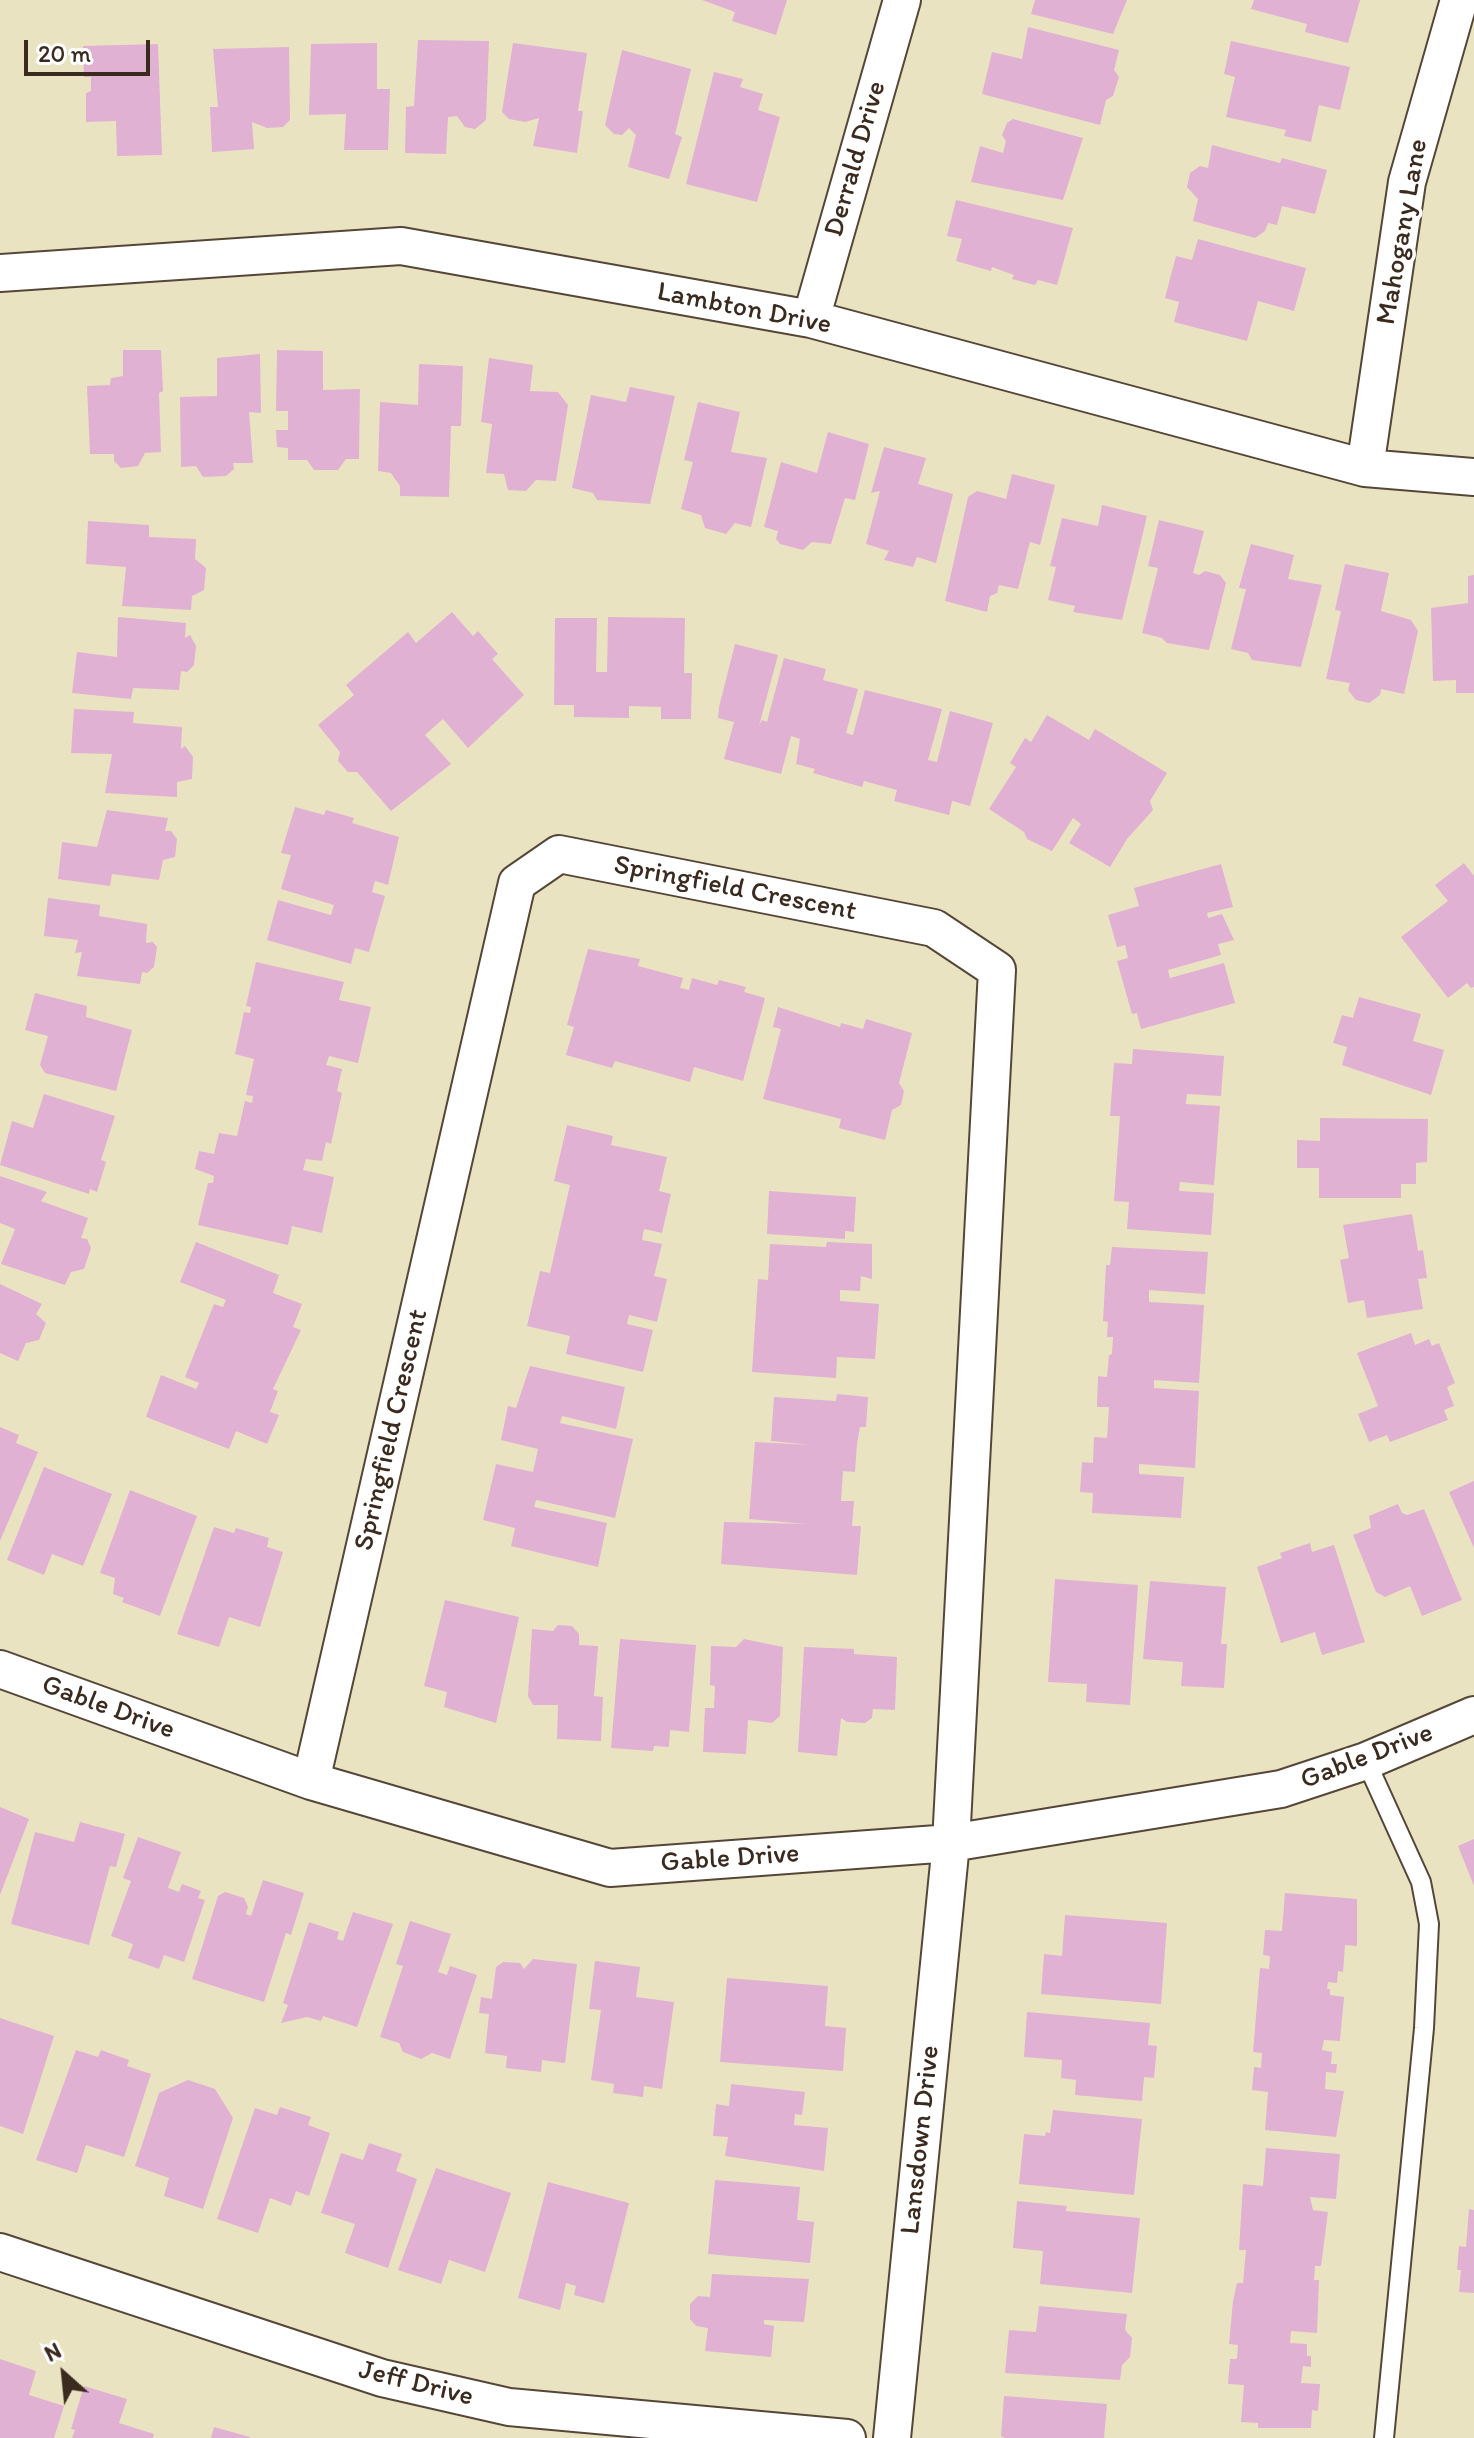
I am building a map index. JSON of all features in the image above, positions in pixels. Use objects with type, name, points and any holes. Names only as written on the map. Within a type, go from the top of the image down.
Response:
[{"type":"street","name":"Derrald Drive","points":[[811,319],[902,0]]},
{"type":"street","name":"Mahogany Lane","points":[[1365,468],[1407,182],[1459,0]]},
{"type":"street","name":"Lambton Drive","points":[[0,273],[401,246],[811,319],[1365,468],[1474,477]]},
{"type":"street","name":"Springfield Crescent","points":[[311,1781],[517,883],[559,854],[934,928],[997,970],[951,1843]]},
{"type":"street","name":"Gable Drive","points":[[0,1669],[311,1781],[610,1868],[951,1843],[1281,1789],[1366,1761],[1474,1715]]},
{"type":"street","name":"Lansdown Drive","points":[[892,2438],[951,1843]]},
{"type":"street","name":"Jeff Drive","points":[[0,2252],[382,2378],[509,2407],[847,2438]]},
{"type":"lane","points":[[1366,1761],[1421,1882],[1429,1924],[1424,2028],[1384,2438]]},
{"type":"building","points":[[702,0],[787,0],[776,35],[732,21],[735,12]]},
{"type":"building","points":[[1035,0],[1127,0],[1113,34],[1031,14]]},
{"type":"building","points":[[1254,0],[1360,0],[1348,43],[1305,32],[1307,24],[1251,9]]},
{"type":"building","points":[[1028,27],[1119,50],[1114,70],[1119,77],[1113,96],[1106,100],[1100,125],[982,94],[992,52],[1022,59]]},
{"type":"building","points":[[418,40],[489,41],[486,120],[475,129],[465,127],[457,116],[448,117],[446,154],[405,153],[406,107],[414,106]]},
{"type":"building","points":[[1231,41],[1350,67],[1340,110],[1319,105],[1311,142],[1284,136],[1286,130],[1226,117],[1235,77],[1224,74]]},
{"type":"building","points":[[377,43],[377,89],[390,89],[388,150],[344,150],[346,114],[309,115],[311,44]]},
{"type":"building","points":[[513,43],[587,53],[578,111],[583,111],[577,153],[533,146],[539,118],[525,122],[509,119],[502,112]]},
{"type":"building","points":[[158,44],[162,155],[117,156],[116,121],[86,122],[86,93],[91,91],[91,77],[84,77],[83,46]]},
{"type":"building","points":[[289,47],[290,120],[283,127],[267,128],[252,122],[254,149],[212,152],[210,107],[218,107],[213,49]]},
{"type":"building","points":[[622,50],[691,69],[675,134],[682,137],[669,179],[628,167],[636,135],[629,128],[622,135],[614,134],[605,125]]},
{"type":"building","points":[[714,72],[743,79],[740,87],[763,94],[758,110],[780,117],[757,202],[686,184]]},
{"type":"building","points":[[1013,119],[1083,138],[1063,200],[971,182],[980,146],[1003,153],[1006,141],[1002,135],[1007,123]]},
{"type":"building","points":[[1212,145],[1280,163],[1282,158],[1327,170],[1315,214],[1282,206],[1277,225],[1268,223],[1265,231],[1255,238],[1193,221],[1198,199],[1187,187],[1190,173],[1200,166],[1208,168]]},
{"type":"building","points":[[956,200],[1073,228],[1057,285],[1038,280],[1035,285],[1012,279],[1014,275],[992,267],[991,271],[956,261],[962,239],[947,236]]},
{"type":"building","points":[[1198,239],[1306,268],[1294,311],[1258,301],[1247,341],[1174,322],[1179,302],[1165,298],[1176,256],[1192,260]]},
{"type":"building","points":[[123,350],[161,350],[163,391],[159,393],[161,452],[145,453],[138,466],[121,468],[114,461],[114,454],[90,454],[87,386],[110,385],[111,378],[123,376]]},
{"type":"building","points":[[277,350],[323,351],[323,390],[360,389],[359,459],[346,459],[338,470],[314,470],[307,460],[288,460],[288,448],[277,447],[276,430],[288,430],[288,411],[276,411]]},
{"type":"building","points":[[260,354],[261,413],[249,412],[253,463],[233,463],[234,469],[226,476],[203,477],[196,466],[181,467],[180,397],[217,396],[217,358]]},
{"type":"building","points":[[489,358],[533,365],[530,391],[558,392],[568,405],[556,481],[536,480],[526,491],[508,490],[504,474],[486,473],[492,424],[481,422]]},
{"type":"building","points":[[419,364],[463,366],[461,426],[451,426],[449,497],[400,496],[400,486],[391,473],[378,471],[380,402],[418,405]]},
{"type":"building","points":[[630,387],[675,396],[650,504],[597,500],[593,493],[572,488],[591,395],[626,402]]},
{"type":"building","points":[[698,402],[740,412],[731,452],[767,458],[751,527],[735,523],[726,534],[705,528],[701,515],[681,509],[693,462],[684,460]]},
{"type":"building","points":[[828,432],[869,444],[855,500],[845,498],[831,544],[812,542],[803,550],[780,544],[776,539],[778,531],[764,527],[781,462],[817,473]]},
{"type":"building","points":[[884,447],[926,458],[918,484],[953,494],[936,563],[917,557],[913,567],[884,560],[889,551],[866,544],[880,491],[871,493]]},
{"type":"building","points":[[1012,474],[1055,485],[1040,545],[1030,542],[1018,589],[999,585],[997,593],[990,596],[987,612],[945,601],[968,497],[977,491],[1006,499]]},
{"type":"building","points":[[1102,505],[1147,516],[1122,620],[1073,612],[1075,606],[1048,600],[1056,567],[1050,566],[1062,518],[1098,526]]},
{"type":"building","points":[[1159,520],[1204,531],[1193,573],[1199,575],[1205,571],[1220,575],[1226,583],[1209,650],[1167,643],[1162,638],[1142,633],[1158,568],[1148,566]]},
{"type":"building","points":[[88,521],[149,525],[149,537],[196,539],[195,559],[206,568],[204,590],[192,596],[191,610],[122,606],[126,567],[86,564]]},
{"type":"building","points":[[1251,544],[1294,555],[1288,579],[1322,585],[1301,667],[1252,660],[1248,653],[1231,649],[1246,589],[1239,588]]},
{"type":"building","points":[[1345,564],[1389,573],[1381,611],[1411,620],[1418,631],[1404,694],[1381,689],[1380,695],[1369,703],[1356,700],[1348,690],[1350,683],[1326,679],[1341,611],[1335,610]]},
{"type":"building","points":[[1474,575],[1474,693],[1456,693],[1456,680],[1433,681],[1431,608],[1468,603],[1468,576]]},
{"type":"building","points":[[452,612],[473,636],[478,631],[498,654],[492,659],[524,695],[468,748],[443,719],[425,735],[451,764],[391,811],[357,772],[348,772],[338,761],[340,752],[318,725],[354,695],[346,685],[408,632],[416,643]]},
{"type":"building","points":[[118,617],[186,623],[185,638],[190,635],[196,646],[194,665],[187,672],[181,671],[179,690],[133,688],[131,699],[72,693],[77,652],[117,657]]},
{"type":"building","points":[[608,617],[685,618],[684,673],[692,673],[691,719],[661,719],[661,707],[629,706],[629,718],[574,717],[574,705],[554,705],[555,618],[597,618],[596,672],[607,672]]},
{"type":"building","points":[[735,644],[778,655],[759,726],[762,720],[767,722],[784,658],[826,669],[823,680],[858,689],[846,733],[853,735],[865,690],[942,709],[928,760],[937,762],[950,711],[993,723],[970,806],[952,801],[949,815],[894,801],[897,790],[864,781],[862,787],[813,773],[815,769],[796,764],[800,739],[791,736],[781,774],[724,759],[734,722],[718,718],[719,707]]},
{"type":"building","points":[[74,709],[134,712],[133,723],[182,727],[181,749],[185,746],[193,757],[192,779],[177,782],[177,797],[105,793],[112,754],[71,753]]},
{"type":"building","points":[[1047,715],[1089,740],[1095,729],[1167,773],[1150,801],[1153,810],[1127,839],[1110,867],[1069,843],[1081,824],[1073,818],[1052,851],[1027,839],[1024,832],[989,809],[1016,767],[1010,763],[1025,738],[1031,742]]},
{"type":"building","points":[[295,807],[324,815],[326,810],[354,818],[352,823],[399,837],[388,885],[375,881],[372,892],[385,896],[369,952],[355,948],[351,964],[267,940],[278,900],[331,915],[334,905],[281,889],[291,855],[281,853]]},
{"type":"building","points":[[107,810],[168,818],[165,831],[171,831],[177,839],[175,857],[163,860],[159,880],[112,874],[110,886],[58,879],[62,842],[97,847]]},
{"type":"building","points":[[1464,863],[1474,876],[1474,987],[1467,983],[1448,998],[1401,937],[1448,901],[1435,885]]},
{"type":"building","points":[[1221,864],[1233,907],[1207,913],[1208,918],[1222,914],[1234,940],[1218,944],[1221,955],[1168,970],[1170,978],[1224,963],[1235,1003],[1141,1029],[1137,1013],[1132,1014],[1117,961],[1128,958],[1125,945],[1117,947],[1108,915],[1139,906],[1134,888]]},
{"type":"building","points":[[48,898],[100,905],[99,916],[147,924],[146,943],[153,942],[157,947],[154,967],[147,973],[142,972],[140,984],[77,976],[82,952],[75,953],[78,940],[44,936]]},
{"type":"building","points":[[588,949],[640,959],[638,966],[683,978],[680,988],[689,990],[692,978],[717,985],[719,980],[746,987],[744,992],[765,998],[743,1081],[694,1067],[690,1082],[615,1061],[612,1068],[566,1055],[574,1027],[567,1025]]},
{"type":"building","points":[[256,962],[344,982],[339,1000],[371,1007],[358,1063],[329,1056],[326,1065],[342,1069],[337,1091],[342,1093],[331,1144],[326,1142],[322,1161],[306,1159],[303,1170],[334,1177],[322,1233],[292,1226],[288,1245],[198,1225],[208,1183],[213,1183],[214,1176],[195,1169],[199,1151],[214,1154],[219,1133],[237,1136],[245,1101],[252,1103],[253,1096],[246,1095],[254,1059],[235,1054],[244,1012],[250,1013],[251,1007],[246,1006]]},
{"type":"building","points":[[35,993],[87,1006],[86,1017],[132,1030],[116,1091],[45,1073],[40,1065],[48,1036],[25,1030]]},
{"type":"building","points":[[1359,997],[1421,1014],[1413,1041],[1444,1050],[1431,1095],[1342,1065],[1347,1047],[1333,1043],[1342,1015],[1353,1018]]},
{"type":"building","points":[[778,1007],[840,1027],[841,1023],[863,1029],[866,1019],[912,1033],[899,1083],[904,1091],[901,1105],[892,1110],[885,1140],[839,1128],[841,1119],[763,1099],[781,1029],[773,1027]]},
{"type":"building","points":[[1133,1049],[1224,1056],[1221,1096],[1187,1094],[1186,1104],[1220,1106],[1214,1185],[1180,1182],[1179,1191],[1214,1193],[1211,1235],[1127,1229],[1129,1202],[1114,1201],[1120,1116],[1110,1116],[1114,1063],[1132,1064]]},
{"type":"building","points":[[44,1094],[115,1116],[101,1160],[106,1162],[97,1192],[90,1189],[89,1194],[0,1165],[12,1121],[33,1128]]},
{"type":"building","points":[[1320,1118],[1428,1119],[1427,1162],[1416,1163],[1416,1184],[1401,1184],[1401,1198],[1319,1198],[1319,1168],[1297,1168],[1297,1140],[1320,1141]]},
{"type":"building","points":[[567,1125],[613,1136],[611,1145],[667,1157],[659,1191],[671,1194],[662,1233],[644,1229],[642,1240],[662,1244],[654,1276],[667,1279],[657,1322],[629,1315],[627,1324],[653,1330],[643,1372],[566,1354],[570,1336],[527,1326],[540,1271],[550,1273],[570,1185],[554,1181]]},
{"type":"building","points":[[0,1176],[47,1192],[41,1201],[88,1218],[81,1238],[87,1239],[91,1248],[84,1269],[71,1272],[65,1285],[1,1264],[15,1229],[0,1223]]},
{"type":"building","points":[[769,1191],[856,1197],[854,1232],[845,1231],[845,1239],[767,1234]]},
{"type":"building","points":[[1412,1214],[1418,1251],[1423,1250],[1427,1278],[1418,1279],[1423,1309],[1367,1318],[1364,1300],[1348,1303],[1340,1260],[1349,1258],[1343,1225]]},
{"type":"building","points":[[196,1242],[279,1275],[273,1293],[302,1304],[293,1327],[301,1330],[273,1389],[278,1391],[270,1412],[279,1415],[267,1444],[236,1431],[229,1449],[146,1417],[161,1375],[196,1389],[199,1383],[185,1377],[214,1304],[223,1307],[226,1300],[180,1282]]},
{"type":"building","points":[[827,1242],[872,1244],[872,1279],[861,1276],[860,1291],[840,1290],[840,1301],[879,1304],[875,1359],[837,1357],[836,1378],[752,1372],[758,1279],[768,1280],[770,1244],[826,1247]]},
{"type":"building","points":[[1112,1247],[1208,1252],[1205,1294],[1149,1290],[1149,1302],[1204,1305],[1199,1383],[1154,1380],[1154,1388],[1199,1391],[1195,1468],[1139,1464],[1139,1474],[1184,1477],[1181,1518],[1092,1513],[1093,1493],[1080,1492],[1082,1462],[1093,1463],[1094,1437],[1107,1438],[1109,1407],[1097,1407],[1098,1376],[1107,1377],[1109,1355],[1112,1354],[1113,1337],[1107,1337],[1108,1322],[1103,1321],[1106,1265],[1110,1265]]},
{"type":"building","points":[[0,1284],[42,1304],[36,1314],[46,1323],[39,1340],[26,1343],[18,1361],[0,1353]]},
{"type":"building","points":[[1411,1333],[1415,1345],[1429,1339],[1432,1346],[1439,1343],[1455,1383],[1447,1387],[1454,1406],[1444,1410],[1448,1420],[1390,1442],[1387,1435],[1369,1442],[1358,1414],[1378,1406],[1357,1353]]},
{"type":"building","points":[[530,1366],[625,1387],[616,1429],[562,1416],[560,1423],[633,1439],[615,1518],[536,1500],[534,1507],[607,1523],[598,1567],[511,1546],[515,1528],[483,1520],[496,1464],[533,1472],[538,1449],[501,1440],[508,1406],[516,1408]]},
{"type":"building","points":[[837,1394],[868,1397],[866,1427],[860,1427],[855,1472],[843,1471],[841,1501],[854,1501],[852,1526],[861,1526],[857,1575],[721,1564],[724,1522],[806,1524],[749,1519],[755,1442],[811,1445],[771,1441],[774,1397],[836,1401]]},
{"type":"building","points":[[0,1427],[19,1435],[16,1443],[38,1452],[0,1541]]},
{"type":"building","points":[[44,1467],[112,1494],[83,1566],[52,1554],[44,1575],[7,1560]]},
{"type":"building","points":[[1474,1481],[1474,1548],[1449,1492]]},
{"type":"building","points":[[130,1490],[197,1516],[160,1616],[122,1602],[124,1598],[113,1594],[115,1578],[100,1573]]},
{"type":"building","points":[[1398,1504],[1402,1513],[1407,1515],[1424,1509],[1462,1600],[1422,1616],[1410,1586],[1385,1597],[1376,1592],[1353,1535],[1371,1528],[1369,1516]]},
{"type":"building","points":[[214,1527],[234,1533],[236,1528],[269,1538],[267,1547],[283,1552],[260,1627],[229,1617],[219,1647],[177,1634]]},
{"type":"building","points":[[1310,1543],[1312,1552],[1334,1545],[1365,1642],[1322,1655],[1315,1632],[1281,1643],[1257,1567],[1282,1558],[1280,1553]]},
{"type":"building","points":[[1055,1579],[1138,1585],[1130,1705],[1086,1702],[1087,1684],[1048,1682]]},
{"type":"building","points":[[1150,1581],[1226,1587],[1221,1644],[1227,1644],[1224,1688],[1181,1686],[1183,1662],[1143,1659]]},
{"type":"building","points":[[445,1600],[519,1617],[496,1723],[444,1707],[447,1692],[424,1686]]},
{"type":"building","points":[[558,1625],[572,1626],[579,1634],[579,1645],[598,1646],[594,1696],[603,1697],[601,1741],[557,1739],[558,1705],[533,1705],[528,1696],[532,1629],[553,1631]]},
{"type":"building","points":[[620,1639],[696,1645],[689,1732],[670,1730],[669,1747],[654,1746],[653,1751],[611,1748]]},
{"type":"building","points":[[744,1639],[783,1647],[780,1716],[772,1723],[748,1720],[746,1754],[703,1752],[705,1708],[714,1708],[715,1686],[710,1685],[711,1646],[736,1647]]},
{"type":"building","points":[[804,1647],[854,1649],[854,1654],[897,1657],[895,1710],[873,1709],[872,1718],[865,1723],[847,1722],[841,1718],[837,1756],[798,1752]]},
{"type":"building","points":[[0,1807],[29,1819],[0,1895]]},
{"type":"building","points":[[80,1822],[125,1834],[116,1867],[110,1866],[89,1945],[11,1924],[35,1832],[74,1842]]},
{"type":"building","points":[[138,1837],[181,1852],[168,1888],[179,1892],[182,1884],[201,1891],[198,1898],[205,1900],[184,1962],[164,1955],[159,1969],[128,1958],[133,1944],[111,1936],[131,1881],[123,1878]]},
{"type":"building","points":[[1474,1839],[1474,1886],[1458,1846]]},
{"type":"building","points":[[263,1880],[304,1893],[291,1935],[286,1933],[264,2002],[192,1979],[218,1896],[225,1892],[244,1898],[248,1907],[246,1914],[251,1916]]},
{"type":"building","points":[[1285,1893],[1357,1899],[1357,1946],[1345,1945],[1343,1972],[1338,1971],[1337,1983],[1328,1982],[1327,1989],[1330,1989],[1330,1995],[1344,1997],[1340,2041],[1324,2040],[1322,2050],[1332,2052],[1331,2064],[1337,2064],[1336,2073],[1326,2072],[1325,2089],[1344,2091],[1336,2137],[1265,2130],[1268,2092],[1252,2090],[1254,2067],[1261,2068],[1262,2053],[1253,2052],[1260,1968],[1269,1969],[1270,1956],[1263,1955],[1265,1930],[1282,1931]]},
{"type":"building","points":[[353,1912],[393,1924],[357,2027],[323,2016],[321,2021],[307,2017],[281,2023],[288,2005],[283,2003],[309,1922],[339,1932],[337,1939],[343,1941]]},
{"type":"building","points":[[1065,1915],[1167,1923],[1161,2004],[1041,1994],[1044,1954],[1062,1956]]},
{"type":"building","points":[[410,1921],[451,1934],[438,1972],[447,1975],[450,1966],[477,1975],[450,2059],[432,2053],[421,2059],[403,2052],[399,2043],[380,2037],[403,1966],[396,1964]]},
{"type":"building","points":[[533,1959],[577,1964],[565,2063],[542,2060],[541,2072],[506,2068],[507,2056],[485,2053],[489,2014],[479,2013],[481,1997],[492,1999],[496,1967],[503,1962],[520,1963],[524,1969]]},
{"type":"building","points":[[595,1961],[640,1967],[636,1997],[674,2002],[662,2089],[644,2086],[643,2097],[613,2093],[614,2084],[591,2080],[601,2010],[589,2009]]},
{"type":"building","points":[[727,1978],[828,1986],[825,2026],[846,2028],[843,2071],[720,2062]]},
{"type":"building","points":[[1027,2012],[1150,2023],[1148,2045],[1157,2046],[1154,2078],[1144,2077],[1142,2101],[1075,2095],[1076,2080],[1061,2078],[1062,2060],[1024,2057]]},
{"type":"building","points":[[0,2018],[54,2036],[23,2134],[0,2126]]},
{"type":"building","points":[[76,2050],[98,2057],[101,2050],[129,2060],[127,2066],[151,2074],[124,2157],[86,2145],[77,2173],[36,2160]]},
{"type":"building","points":[[188,2080],[215,2089],[233,2118],[203,2209],[164,2196],[169,2178],[135,2166],[159,2093]]},
{"type":"building","points":[[731,2084],[805,2092],[802,2115],[795,2114],[794,2125],[828,2128],[824,2171],[725,2156],[728,2137],[713,2136],[716,2104],[729,2106]]},
{"type":"building","points":[[280,2107],[311,2117],[308,2125],[330,2133],[309,2196],[296,2191],[291,2206],[270,2198],[258,2233],[217,2219],[255,2108],[277,2115]]},
{"type":"building","points":[[1053,2110],[1142,2119],[1134,2195],[1019,2184],[1024,2134],[1045,2136],[1046,2132],[1050,2133]]},
{"type":"building","points":[[369,2143],[402,2154],[396,2171],[417,2179],[388,2268],[345,2253],[355,2224],[321,2213],[341,2153],[363,2160]]},
{"type":"building","points":[[1266,2148],[1340,2154],[1336,2199],[1310,2197],[1313,2210],[1328,2212],[1321,2266],[1315,2266],[1314,2280],[1319,2280],[1317,2333],[1291,2331],[1290,2343],[1307,2344],[1307,2356],[1311,2356],[1311,2367],[1303,2366],[1301,2383],[1320,2384],[1318,2411],[1312,2410],[1311,2428],[1258,2428],[1258,2423],[1241,2422],[1244,2385],[1228,2384],[1230,2359],[1237,2359],[1238,2345],[1229,2344],[1233,2301],[1237,2283],[1243,2283],[1246,2250],[1239,2250],[1243,2184],[1263,2186]]},
{"type":"building","points":[[436,2168],[511,2193],[485,2272],[449,2260],[441,2284],[398,2270]]},
{"type":"building","points":[[715,2180],[800,2187],[797,2220],[814,2222],[810,2263],[708,2254]]},
{"type":"building","points":[[548,2182],[629,2203],[604,2303],[574,2295],[576,2286],[566,2283],[560,2310],[518,2298]]},
{"type":"building","points":[[1017,2201],[1067,2206],[1066,2211],[1140,2218],[1132,2293],[1040,2284],[1043,2251],[1013,2248]]},
{"type":"building","points":[[1469,2209],[1474,2210],[1474,2293],[1459,2292],[1461,2270],[1457,2270],[1459,2246],[1466,2247]]},
{"type":"building","points":[[712,2274],[809,2279],[804,2322],[764,2320],[764,2324],[774,2326],[771,2357],[705,2351],[708,2328],[696,2326],[690,2319],[690,2304],[698,2296],[710,2297]]},
{"type":"building","points":[[1039,2306],[1127,2314],[1125,2330],[1132,2338],[1130,2357],[1122,2365],[1120,2380],[1005,2373],[1009,2330],[1036,2332]]},
{"type":"building","points":[[0,2359],[36,2371],[29,2395],[64,2406],[54,2438],[0,2438]]},
{"type":"building","points":[[84,2386],[127,2399],[119,2423],[154,2434],[153,2438],[72,2438],[75,2430],[71,2429]]},
{"type":"building","points":[[1004,2396],[1107,2404],[1104,2438],[1005,2438],[1001,2436]]},
{"type":"building","points":[[214,2427],[250,2437],[250,2438],[211,2438]]}]
